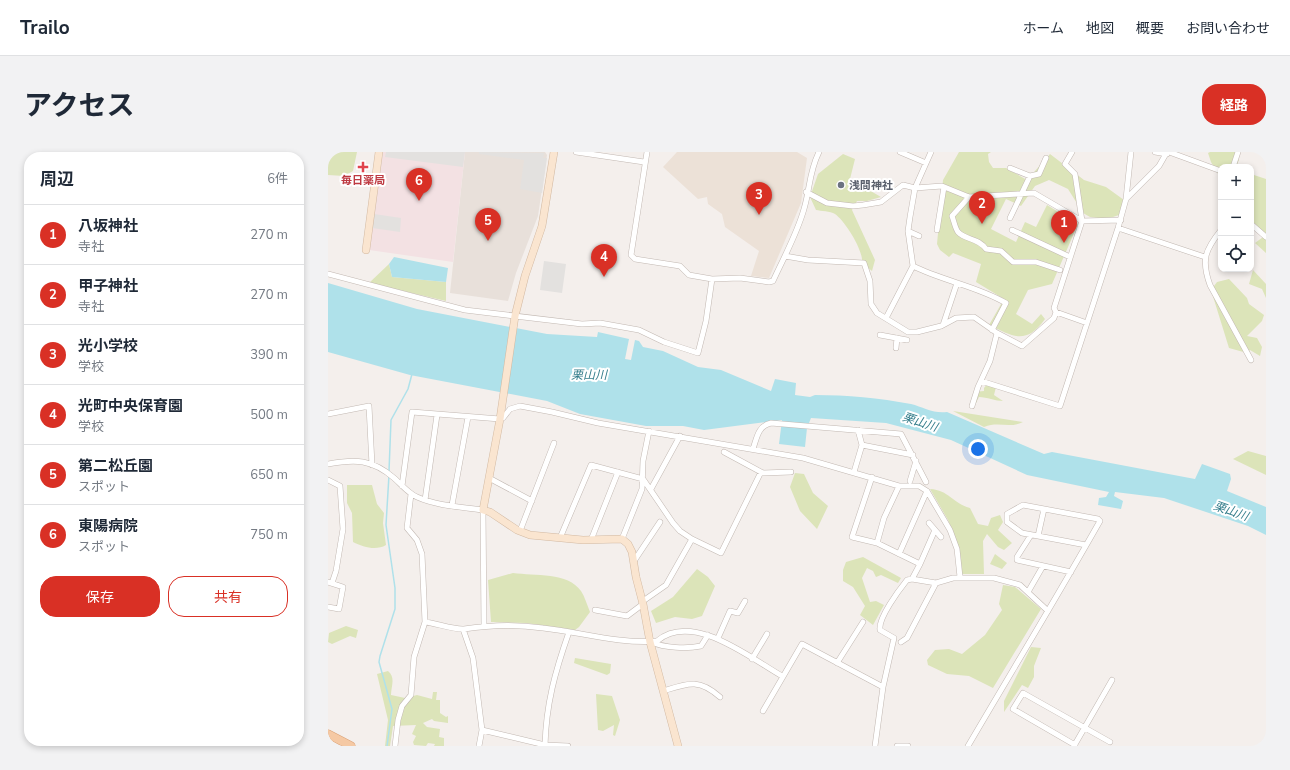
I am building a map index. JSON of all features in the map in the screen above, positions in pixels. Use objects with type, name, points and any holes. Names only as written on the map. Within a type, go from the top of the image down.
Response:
[{"type":"main road","points":[[328,734],[351,746]]},
{"type":"street","points":[[366,250],[379,152]]},
{"type":"street","points":[[484,626],[483,510],[500,419],[515,316],[525,276],[542,226],[554,152]]},
{"type":"street","points":[[576,152],[644,162]]},
{"type":"street","points":[[647,152],[644,162],[631,255],[635,259],[680,266],[689,275],[712,279],[740,278],[769,282],[773,280],[785,256],[804,208],[811,167],[818,152]]},
{"type":"street","points":[[900,152],[926,163]]},
{"type":"street","points":[[886,318],[913,266],[908,232],[915,188],[931,152]]},
{"type":"street","points":[[785,256],[808,260],[864,263],[870,280],[871,304],[877,313],[908,332],[917,332],[943,325],[956,318],[974,316],[994,331],[1022,346],[1054,318],[1056,312],[1054,308],[1082,222],[1075,174],[1065,164],[1072,152]]},
{"type":"street","points":[[981,381],[1060,406],[1121,220],[1126,199],[1131,152]]},
{"type":"street","points":[[1155,152],[1168,153],[1218,170]]},
{"type":"street","points":[[1234,164],[1238,152]]},
{"type":"street","points":[[1126,199],[1159,166],[1168,153]]},
{"type":"street","points":[[1010,168],[1030,176],[1039,174],[1046,158]]},
{"type":"street","points":[[1010,218],[1030,176]]},
{"type":"street","points":[[806,192],[827,203],[853,206],[880,202],[903,185],[915,188],[932,186],[944,187],[969,197],[1034,193],[1082,222],[1121,220]]},
{"type":"street","points":[[937,230],[944,187]]},
{"type":"street","points":[[969,197],[952,216],[958,231],[982,242],[986,249],[1001,251],[1013,262],[1036,262],[1060,270]]},
{"type":"street","points":[[1254,227],[1266,237]]},
{"type":"street","points":[[1118,228],[1205,257]]},
{"type":"street","points":[[1012,230],[1070,257]]},
{"type":"street","points":[[908,232],[919,236]]},
{"type":"street","points":[[1218,234],[1210,244],[1205,257],[1207,275],[1210,284],[1251,360]]},
{"type":"street","points":[[913,266],[932,275],[983,291],[1006,303],[994,331],[990,361],[972,406]]},
{"type":"street","points":[[328,274],[465,310],[582,324],[600,323],[640,330],[664,342],[698,353],[706,321],[712,279]]},
{"type":"street","points":[[943,325],[957,283]]},
{"type":"street","points":[[1056,312],[1087,324]]},
{"type":"street","points":[[880,335],[907,340]]},
{"type":"street","points":[[896,348],[897,338]]},
{"type":"street","points":[[328,414],[369,406],[372,465]]},
{"type":"street","points":[[402,486],[412,412],[500,419],[503,418],[510,410],[520,406],[598,423],[802,458],[899,486],[919,486],[927,491],[950,530],[957,549],[960,577]]},
{"type":"street","points":[[425,500],[437,415]]},
{"type":"street","points":[[452,505],[468,417]]},
{"type":"street","points":[[753,449],[760,428],[763,424],[771,423],[901,434],[926,482]]},
{"type":"street","points":[[854,472],[862,445],[858,430]]},
{"type":"street","points":[[622,539],[642,489],[643,460],[648,431]]},
{"type":"street","points":[[651,489],[680,436]]},
{"type":"street","points":[[520,531],[554,443]]},
{"type":"street","points":[[862,445],[913,455]]},
{"type":"street","points":[[724,452],[761,472],[791,472]]},
{"type":"street","points":[[328,464],[351,460],[372,465],[392,476],[411,494],[425,500],[490,512],[520,531],[530,535],[591,540],[622,539],[628,544],[632,552],[650,642],[678,746]]},
{"type":"street","points":[[910,481],[916,461]]},
{"type":"street","points":[[560,538],[591,465],[642,479],[651,489],[673,523],[680,531],[692,539],[721,553],[761,472]]},
{"type":"street","points":[[591,540],[618,472]]},
{"type":"street","points":[[872,477],[852,537],[877,543],[920,564]]},
{"type":"street","points":[[489,478],[532,501]]},
{"type":"street","points":[[328,480],[340,486],[342,516],[341,539],[330,582],[343,588],[339,609],[328,607]]},
{"type":"street","points":[[877,543],[884,518],[899,486]]},
{"type":"street","points":[[899,554],[927,491]]},
{"type":"street","points":[[395,746],[398,720],[402,706],[411,695],[414,657],[425,622],[422,554],[417,540],[407,528],[411,494]]},
{"type":"street","points":[[968,746],[1100,522],[1098,519],[1023,505],[1006,514],[1007,522],[1022,533],[1086,545]]},
{"type":"street","points":[[1038,536],[1044,510]]},
{"type":"street","points":[[634,561],[660,522]]},
{"type":"street","points":[[929,523],[942,537]]},
{"type":"street","points":[[912,579],[934,530]]},
{"type":"street","points":[[1031,535],[1016,556],[1017,560],[1071,572]]},
{"type":"street","points":[[595,610],[627,616],[666,585],[692,539]]},
{"type":"street","points":[[1028,592],[1043,566]]},
{"type":"street","points":[[875,746],[883,687],[894,638],[880,630],[879,627],[883,616],[907,580],[912,579],[936,583],[960,577],[994,578],[1020,585],[1048,611]]},
{"type":"street","points":[[901,642],[907,638],[936,583]]},
{"type":"street","points":[[718,638],[730,611],[741,611],[745,601]]},
{"type":"street","points":[[425,622],[463,629],[469,626],[542,627],[625,641],[650,642],[657,641],[663,636],[673,632],[690,632],[718,638],[752,660],[782,676]]},
{"type":"street","points":[[837,663],[863,622]]},
{"type":"street","points":[[463,629],[473,658],[482,730],[479,746]]},
{"type":"street","points":[[545,746],[547,709],[552,683],[569,632]]},
{"type":"street","points":[[752,660],[767,634]]},
{"type":"street","points":[[650,642],[658,645],[693,648],[701,646],[708,635]]},
{"type":"street","points":[[763,711],[802,644],[883,687]]},
{"type":"street","points":[[1110,742],[1084,728],[1023,693],[1013,708],[1074,745],[1084,728],[1112,680]]},
{"type":"street","points":[[663,691],[684,684],[698,684],[708,687],[720,697]]},
{"type":"street","points":[[482,730],[545,746],[568,746]]},
{"type":"street","points":[[897,746],[908,746]]},
{"type":"shaded area","points":[[383,152],[465,152],[453,262],[369,250]]},
{"type":"shaded area","points":[[386,152],[465,152],[463,167],[385,157]]},
{"type":"shaded area","points":[[465,152],[545,152],[547,155],[538,216],[516,273],[508,301],[450,293]]},
{"type":"shaded area","points":[[479,152],[544,153],[543,158],[547,158],[542,193],[520,189],[524,160],[479,154]]},
{"type":"shaded area","points":[[677,152],[797,152],[807,158],[801,203],[769,278],[751,276],[759,251],[725,227],[722,214],[708,204],[707,197],[698,199],[663,167]]},
{"type":"shaded area","points":[[374,214],[401,218],[400,232],[372,228]]},
{"type":"shaded area","points":[[544,261],[566,264],[562,293],[540,290]]},
{"type":"green space","points":[[328,152],[357,152],[353,171],[344,176],[328,175]]},
{"type":"green space","points":[[959,152],[991,152],[988,154],[989,162],[993,168],[1006,168],[1027,180],[1050,154],[1084,180],[1106,187],[1124,200],[1119,215],[1107,219],[1090,217],[1083,213],[1068,189],[1049,180],[1035,186],[1021,206],[1006,199],[991,229],[1016,242],[1025,222],[1036,227],[1047,205],[1078,224],[1052,284],[1028,290],[1016,314],[1032,324],[1041,314],[1045,319],[1032,333],[1019,336],[1013,335],[989,325],[1004,299],[976,282],[981,264],[953,253],[949,257],[940,250],[937,244],[943,180]]},
{"type":"green space","points":[[1236,152],[1234,157],[1239,160],[1237,164],[1218,164],[1218,174],[1208,153]]},
{"type":"green space","points":[[843,154],[855,159],[850,179],[881,197],[867,201],[857,201],[852,210],[875,260],[872,271],[862,263],[862,258],[857,244],[844,223],[833,213],[816,210],[810,197],[818,174]]},
{"type":"green space","points":[[1254,175],[1266,179],[1266,253],[1255,243],[1263,237],[1254,226]]},
{"type":"green space","points":[[389,264],[392,277],[446,282],[446,301],[369,283]]},
{"type":"green space","points":[[1254,271],[1266,284],[1266,298],[1262,289],[1249,284]]},
{"type":"green space","points":[[1229,279],[1247,298],[1249,304],[1264,315],[1262,321],[1247,336],[1257,338],[1262,347],[1260,356],[1250,350],[1247,353],[1229,348],[1211,290],[1217,282]]},
{"type":"green space","points":[[989,382],[996,387],[994,395],[1003,401],[979,397],[976,403],[974,392],[984,391],[984,388]]},
{"type":"green space","points":[[953,411],[1023,422],[1013,425],[989,425],[984,427]]},
{"type":"green space","points":[[1248,451],[1266,456],[1266,475],[1233,459]]},
{"type":"green space","points":[[795,473],[804,474],[813,493],[828,506],[817,529],[800,511],[790,487]]},
{"type":"green space","points":[[347,485],[372,485],[377,504],[384,513],[383,523],[386,545],[378,548],[370,548],[353,542],[352,513],[347,503]]},
{"type":"green space","points":[[930,489],[942,492],[964,506],[970,508],[978,524],[988,526],[991,518],[1000,515],[1003,522],[998,530],[1012,543],[1004,550],[998,547],[987,534],[983,541],[984,574],[962,574],[959,547],[948,520]]},
{"type":"green space","points":[[995,554],[1007,563],[1002,569],[990,564]]},
{"type":"green space","points":[[863,557],[901,578],[898,583],[881,575],[876,577],[873,571],[867,568],[862,578],[870,602],[876,601],[884,605],[873,625],[860,615],[865,606],[853,587],[843,581],[843,570],[846,562]]},
{"type":"green space","points":[[697,569],[708,577],[715,586],[702,616],[692,619],[675,617],[656,623],[651,611],[673,597]]},
{"type":"green space","points":[[513,573],[550,576],[568,581],[581,591],[590,612],[575,630],[526,623],[491,622],[488,580]]},
{"type":"green space","points":[[1003,585],[1015,587],[1041,609],[993,688],[969,676],[947,674],[928,665],[927,660],[935,650],[949,649],[962,654],[985,635],[1002,610],[999,604]]},
{"type":"green space","points":[[346,626],[358,630],[356,638],[350,636],[332,644],[328,642],[329,633]]},
{"type":"green space","points":[[1031,647],[1041,648],[1034,666],[1034,677],[1028,688],[1022,685],[1004,712],[1004,701]]},
{"type":"green space","points":[[575,658],[611,664],[610,673],[607,675],[574,663]]},
{"type":"green space","points":[[388,671],[392,676],[391,695],[405,698],[417,695],[432,699],[433,692],[437,692],[436,700],[440,700],[440,713],[446,717],[448,716],[448,723],[434,721],[432,719],[423,723],[427,727],[440,729],[439,737],[444,738],[444,746],[434,746],[435,744],[428,743],[426,746],[414,745],[413,742],[416,736],[412,734],[416,725],[393,726],[390,746],[385,746],[388,720],[377,674]]},
{"type":"green space","points":[[596,694],[612,696],[620,720],[615,736],[613,735],[614,725],[603,731],[598,730]]},
{"type":"water","points":[[394,257],[448,268],[446,282],[392,277],[389,264]]},
{"type":"water","name":"栗山川","points":[[328,283],[417,309],[547,334],[597,337],[598,332],[629,339],[625,359],[631,360],[635,340],[639,341],[643,347],[663,351],[698,367],[721,370],[771,391],[775,379],[796,383],[795,395],[810,397],[815,395],[875,399],[911,404],[938,412],[947,412],[1044,454],[1052,452],[1195,479],[1202,464],[1230,474],[1231,479],[1227,491],[1266,507],[1266,535],[1248,526],[1164,498],[1115,492],[1114,496],[1123,501],[1121,509],[1098,505],[1099,498],[1106,497],[1109,492],[1027,475],[951,440],[886,423],[811,418],[807,428],[805,447],[779,444],[782,420],[704,430],[683,426],[646,426],[580,414],[547,401],[410,375],[328,352]]},
{"type":"waterway","points":[[389,471],[391,420],[408,389],[412,374]]},
{"type":"waterway","points":[[387,746],[392,709],[379,662],[395,609],[395,588],[386,525],[389,475]]},
{"type":"place","name":"毎日薬局","points":[[363,167]]},
{"type":"place","name":"浅間神社","points":[[841,185]]},
{"type":"place","name":"東陽病院","points":[[419,201]]},
{"type":"place","name":"光小学校","points":[[759,215]]},
{"type":"place","name":"甲子神社","points":[[982,224]]},
{"type":"place","name":"第二松丘園","points":[[488,241]]},
{"type":"place","name":"八坂神社","points":[[1064,243]]},
{"type":"place","name":"光町中央保育園","points":[[604,277]]}]
